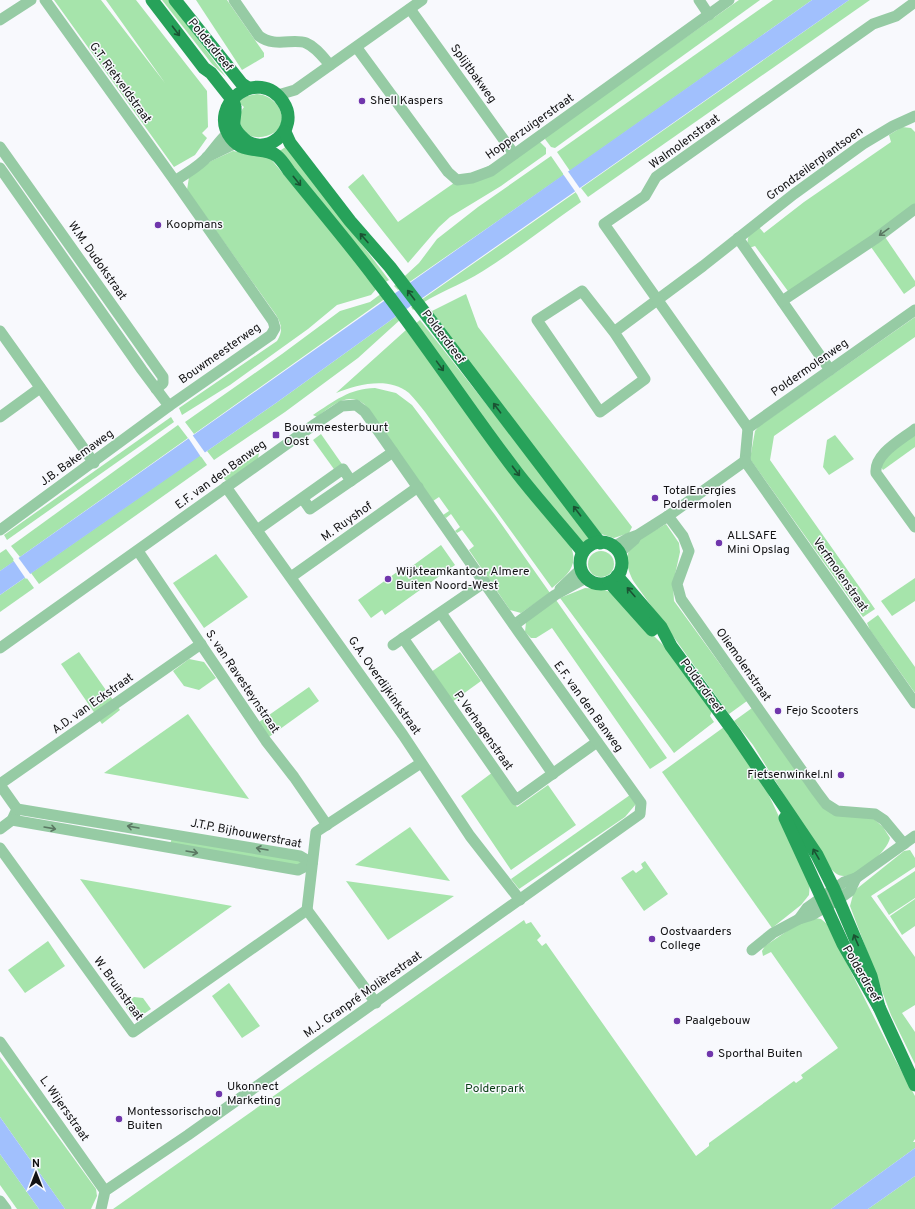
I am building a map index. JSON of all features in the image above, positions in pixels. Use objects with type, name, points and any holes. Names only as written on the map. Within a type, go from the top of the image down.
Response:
[{"type":"main road","name":"Polderdreef","points":[[152,0],[204,68],[211,73],[230,102]]},
{"type":"main road","name":"Polderdreef","points":[[175,0],[214,51],[242,84],[248,88]]},
{"type":"main road","points":[[261,87],[281,99],[288,118],[285,132],[276,140],[265,144],[254,144],[236,138],[234,124],[235,107],[230,102],[240,92],[248,88],[261,87]]},
{"type":"main road","name":"Polderdreef","points":[[285,132],[290,143],[350,221],[390,267],[600,542]]},
{"type":"main road","name":"Polderdreef","points":[[236,138],[248,150],[270,153],[277,156],[375,278],[518,474],[583,552]]},
{"type":"main road","points":[[600,542],[616,550],[622,564],[613,579],[601,584],[593,582],[583,573],[580,559],[583,552],[593,544],[600,542]]},
{"type":"main road","name":"Polderdreef","points":[[613,579],[654,631],[670,646],[720,713],[817,855],[836,894],[871,976],[878,1007]]},
{"type":"main road","name":"Polderdreef","points":[[771,787],[823,902],[861,979],[878,1007]]},
{"type":"main road","points":[[878,1007],[914,1078]]},
{"type":"street","points":[[0,20],[32,0]]},
{"type":"street","name":"G.T. Rietveldstraat","points":[[45,0],[175,180]]},
{"type":"street","points":[[234,0],[259,36],[265,40],[285,43],[305,43],[317,50],[330,65]]},
{"type":"street","points":[[281,99],[290,99],[295,90],[422,0]]},
{"type":"street","points":[[698,0],[709,15]]},
{"type":"street","name":"Hopperzuigerstraat","points":[[356,48],[448,172],[457,180],[472,178],[491,170],[729,0]]},
{"type":"street","name":"Walmolenstraat","points":[[748,428],[604,224],[645,196],[656,178],[873,24],[896,16],[915,2]]},
{"type":"street","name":"Splijtbakweg","points":[[410,8],[514,154]]},
{"type":"street","name":"Grondzeilerplantsoen","points":[[614,332],[794,194],[863,144],[893,126],[914,119]]},
{"type":"street","points":[[175,180],[193,169],[208,157],[216,144],[236,138]]},
{"type":"street","name":"W.M. Dudokstraat","points":[[0,147],[163,377],[163,383],[156,389]]},
{"type":"street","points":[[0,168],[169,406]]},
{"type":"street","name":"Bouwmeesterweg","points":[[169,406],[271,335],[275,328],[273,321],[175,180]]},
{"type":"street","points":[[782,301],[875,239],[915,209]]},
{"type":"street","points":[[738,238],[830,370]]},
{"type":"street","points":[[582,290],[614,332],[645,379],[600,412],[537,320],[582,290]]},
{"type":"street","name":"Poldermolenweg","points":[[748,428],[915,310]]},
{"type":"street","points":[[0,330],[94,463]]},
{"type":"street","points":[[0,417],[40,388]]},
{"type":"street","name":"E.F. van den Banweg","points":[[0,648],[345,404],[356,405],[362,408],[641,803]]},
{"type":"street","name":"J.B. Bakemaweg","points":[[0,530],[94,463],[169,406]]},
{"type":"street","points":[[616,550],[631,544],[638,535],[668,516],[745,461],[748,428]]},
{"type":"street","points":[[915,429],[879,458],[875,466],[876,473],[915,527]]},
{"type":"street","points":[[303,499],[310,509],[393,452]]},
{"type":"street","name":"Verfmolenstraat","points":[[745,461],[915,703]]},
{"type":"street","points":[[257,530],[303,499],[343,469],[351,481]]},
{"type":"street","points":[[327,481],[335,492]]},
{"type":"street","name":"G.A. Overdijkinkstraat","points":[[226,487],[291,577],[470,836],[520,900]]},
{"type":"street","name":"M. Ruyshof","points":[[291,577],[418,487]]},
{"type":"street","points":[[315,490],[322,501]]},
{"type":"street","name":"Oliemolenstraat","points":[[668,516],[683,536],[689,551],[677,584],[681,599],[812,786],[826,804],[837,812],[875,814],[884,820],[904,844]]},
{"type":"street","name":"S. van Ravesteynstraat","points":[[138,551],[266,741],[294,777],[327,825]]},
{"type":"street","points":[[514,625],[583,573]]},
{"type":"street","points":[[393,645],[486,582]]},
{"type":"street","points":[[441,613],[553,774]]},
{"type":"street","name":"P. Verhagenstraat","points":[[403,638],[516,800],[597,742]]},
{"type":"street","name":"A.D. van Eckstraat","points":[[17,809],[0,784],[201,644]]},
{"type":"street","points":[[376,1003],[307,910],[316,832],[421,763]]},
{"type":"street","name":"M.J. Granpré Molièrestraat","points":[[106,1191],[376,1003],[640,814],[641,803]]},
{"type":"street","points":[[0,829],[12,820],[17,809]]},
{"type":"street","name":"J.T.P. Bijhouwerstraat","points":[[17,809],[300,856],[312,863]]},
{"type":"street","name":"J.T.P. Bijhouwerstraat","points":[[12,820],[298,870],[312,863]]},
{"type":"street","points":[[164,847],[166,833]]},
{"type":"street","points":[[752,950],[769,936],[798,919],[812,915],[823,902],[836,894],[850,891],[856,878],[915,836]]},
{"type":"street","name":"W. Bruinstraat","points":[[0,848],[133,1032],[307,910]]},
{"type":"street","name":"L. Wijersstraat","points":[[0,1042],[106,1191]]},
{"type":"street","points":[[101,1209],[106,1191]]},
{"type":"street","points":[[0,1201],[6,1209]]},
{"type":"green space","points":[[54,0],[101,0],[165,83],[106,0],[136,0],[207,91],[208,127],[202,133],[207,138],[195,155],[174,167]]},
{"type":"green space","points":[[162,0],[169,0],[226,77],[212,64]]},
{"type":"green space","points":[[196,0],[227,0],[264,53],[264,57],[242,70]]},
{"type":"green space","points":[[739,0],[760,0],[555,148],[551,147],[545,139],[547,135]]},
{"type":"green space","points":[[773,0],[812,0],[570,171],[557,152]]},
{"type":"green space","points":[[849,0],[870,0],[588,197],[581,188]]},
{"type":"green space","points":[[257,94],[267,96],[275,102],[279,108],[282,118],[280,127],[274,133],[257,137],[249,135],[243,130],[240,121],[240,114],[244,107],[238,102],[247,96]]},
{"type":"green space","points":[[902,127],[911,128],[915,132],[915,205],[790,294],[755,246],[749,248],[748,238],[751,233],[758,226],[764,233],[804,202],[891,142],[889,135]]},
{"type":"green space","points":[[539,141],[546,148],[546,154],[501,186],[450,217],[439,227],[408,263],[348,187],[363,174],[398,222],[454,183]]},
{"type":"green space","points":[[287,146],[389,280],[384,283],[278,152]]},
{"type":"green space","points":[[233,151],[270,158],[378,287],[371,295],[337,305],[308,329],[230,385],[182,415],[179,408],[277,341],[281,331],[281,325],[276,315],[187,190],[189,177],[211,161]]},
{"type":"green space","points":[[551,156],[564,175],[398,290],[394,286],[419,263],[437,239],[478,207]]},
{"type":"green space","points":[[576,192],[581,202],[483,271],[438,294],[413,310],[411,307]]},
{"type":"green space","points":[[885,237],[915,281],[915,286],[904,294],[871,247]]},
{"type":"green space","points":[[382,293],[386,298],[194,434],[185,422],[340,311],[370,302]]},
{"type":"green space","points":[[466,294],[478,327],[632,527],[629,533],[614,538],[601,534],[430,312]]},
{"type":"green space","points":[[398,315],[401,319],[358,358],[285,412],[214,460],[207,451],[276,403]]},
{"type":"green space","points":[[915,317],[915,337],[774,436],[770,460],[875,609],[863,617],[750,459],[755,431],[759,426]]},
{"type":"green space","points":[[420,320],[591,537],[583,543],[523,474],[415,324]]},
{"type":"green space","points":[[406,330],[571,547],[573,554],[572,566],[566,575],[552,588],[425,412],[409,393],[401,388],[382,383],[353,387],[336,393]]},
{"type":"green space","points":[[375,388],[396,393],[412,405],[495,515],[550,593],[521,613],[510,610],[469,550],[474,546],[462,530],[457,533],[455,531],[460,527],[451,514],[446,518],[443,515],[449,511],[439,497],[433,501],[364,404],[358,400],[345,400],[334,405],[317,417],[313,415],[350,393],[358,390]]},
{"type":"green space","points":[[171,417],[174,422],[7,540],[4,535]]},
{"type":"green space","points":[[178,425],[188,438],[20,557],[11,546]]},
{"type":"green space","points":[[915,433],[915,447],[883,470],[878,463]]},
{"type":"green space","points":[[321,434],[344,467],[336,472],[313,440]]},
{"type":"green space","points":[[835,435],[854,459],[829,475],[823,467],[827,440]]},
{"type":"green space","points":[[259,453],[258,459],[226,481],[223,477]]},
{"type":"green space","points":[[200,455],[207,465],[39,584],[31,573]]},
{"type":"green space","points":[[666,524],[679,543],[680,552],[673,584],[674,601],[747,701],[729,714],[634,582],[629,570],[627,560],[629,552],[633,546],[639,540]]},
{"type":"green space","points":[[441,545],[455,565],[385,615],[382,610],[371,618],[358,600],[397,572],[400,575]]},
{"type":"green space","points":[[6,549],[15,561],[0,571],[0,553]]},
{"type":"green space","points":[[601,551],[610,555],[614,564],[610,573],[601,577],[592,573],[588,564],[592,555]]},
{"type":"green space","points":[[216,554],[248,597],[204,628],[173,583]]},
{"type":"green space","points":[[26,577],[34,588],[0,612],[0,595]]},
{"type":"green space","points":[[915,578],[915,601],[892,616],[881,601]]},
{"type":"green space","points":[[585,588],[602,589],[610,592],[671,653],[712,711],[710,716],[714,722],[674,753],[560,598]]},
{"type":"green space","points":[[556,600],[667,758],[650,769],[552,628],[536,638],[531,638],[525,632],[526,622]]},
{"type":"green space","points":[[878,615],[915,667],[915,693],[870,630],[867,623]]},
{"type":"green space","points":[[79,652],[120,710],[102,724],[61,664]]},
{"type":"green space","points":[[460,652],[481,681],[452,702],[431,672]]},
{"type":"green space","points":[[189,659],[204,662],[216,678],[199,690],[184,686],[173,671]]},
{"type":"green space","points":[[309,687],[319,701],[262,742],[252,727]]},
{"type":"green space","points":[[752,708],[822,807],[834,814],[874,819],[883,827],[890,838],[888,844],[872,862],[864,868],[850,875],[842,876],[834,872],[829,867],[753,745],[734,721]]},
{"type":"green space","points":[[188,714],[249,799],[104,773]]},
{"type":"green space","points":[[724,727],[764,785],[810,882],[809,895],[801,905],[772,928],[662,772]]},
{"type":"green space","points":[[493,772],[517,807],[548,785],[576,825],[511,870],[461,796]]},
{"type":"green space","points":[[630,795],[636,804],[625,817],[519,889],[511,879]]},
{"type":"green space","points":[[410,827],[450,881],[355,865]]},
{"type":"green space","points":[[172,837],[303,860],[301,868],[170,845]]},
{"type":"green space","points":[[910,850],[915,858],[915,867],[871,896],[915,957],[915,1005],[902,1013],[915,1032],[915,1064],[891,1015],[850,906],[854,891],[904,851]]},
{"type":"green space","points":[[645,861],[668,894],[644,911],[621,878],[633,870],[636,873],[643,868],[641,864]]},
{"type":"green space","points":[[915,871],[915,898],[889,915],[877,896]]},
{"type":"green space","points":[[80,879],[232,906],[144,969]]},
{"type":"green space","points":[[346,881],[454,896],[388,940]]},
{"type":"green space","points":[[915,899],[915,926],[902,935],[890,916]]},
{"type":"green space","name":"Polderpark","points":[[815,918],[821,919],[827,924],[915,1096],[915,1139],[913,1142],[915,1142],[915,1148],[831,1209],[113,1209],[524,920],[526,924],[531,922],[541,936],[537,940],[542,946],[546,943],[696,1156],[709,1146],[709,1143],[794,1081],[796,1083],[803,1078],[801,1075],[838,1048],[771,952],[763,956],[762,951],[765,946],[799,923]]},
{"type":"green space","points":[[48,941],[65,966],[25,993],[8,970]]},
{"type":"green space","points":[[229,983],[260,1026],[242,1038],[212,996]]},
{"type":"green space","points":[[134,997],[143,998],[151,1009],[138,1018],[132,1017],[124,1004]]},
{"type":"green space","points":[[0,1057],[96,1189],[97,1196],[91,1209],[65,1209],[0,1117]]},
{"type":"green space","points":[[0,1154],[39,1209],[17,1209],[0,1185]]},
{"type":"green space","points":[[915,1176],[915,1209],[868,1209]]},
{"type":"water","points":[[812,0],[849,0],[0,595],[0,571]]},
{"type":"water","points":[[0,1117],[65,1209],[39,1209],[0,1154]]},
{"type":"water","points":[[915,1148],[915,1176],[868,1209],[831,1209]]},
{"type":"pier","points":[[567,170],[581,190],[577,194],[563,174]]},
{"type":"pier","points":[[191,433],[206,454],[201,457],[187,436]]},
{"type":"pier","points":[[17,556],[31,575],[26,579],[13,560]]},
{"type":"place","name":"Shell Kaspers","points":[[362,101]]},
{"type":"place","name":"Koopmans","points":[[158,225]]},
{"type":"place","name":"Bouwmeesterbuurt Oost","points":[[276,435]]},
{"type":"place","name":"TotalEnergies Poldermolen","points":[[655,498]]},
{"type":"place","name":"ALLSAFE Mini Opslag","points":[[719,543]]},
{"type":"place","name":"Wijkteamkantoor Almere Buiten Noord-West","points":[[388,579]]},
{"type":"place","name":"Fejo Scooters","points":[[778,711]]},
{"type":"place","name":"Fietsenwinkel.nl","points":[[841,775]]},
{"type":"place","name":"Oostvaarders College","points":[[652,939]]},
{"type":"place","name":"Paalgebouw","points":[[677,1021]]},
{"type":"place","name":"Sporthal Buiten","points":[[710,1054]]},
{"type":"place","name":"Ukonnect Marketing","points":[[219,1094]]},
{"type":"place","name":"Montessorischool Buiten","points":[[119,1119]]}]
